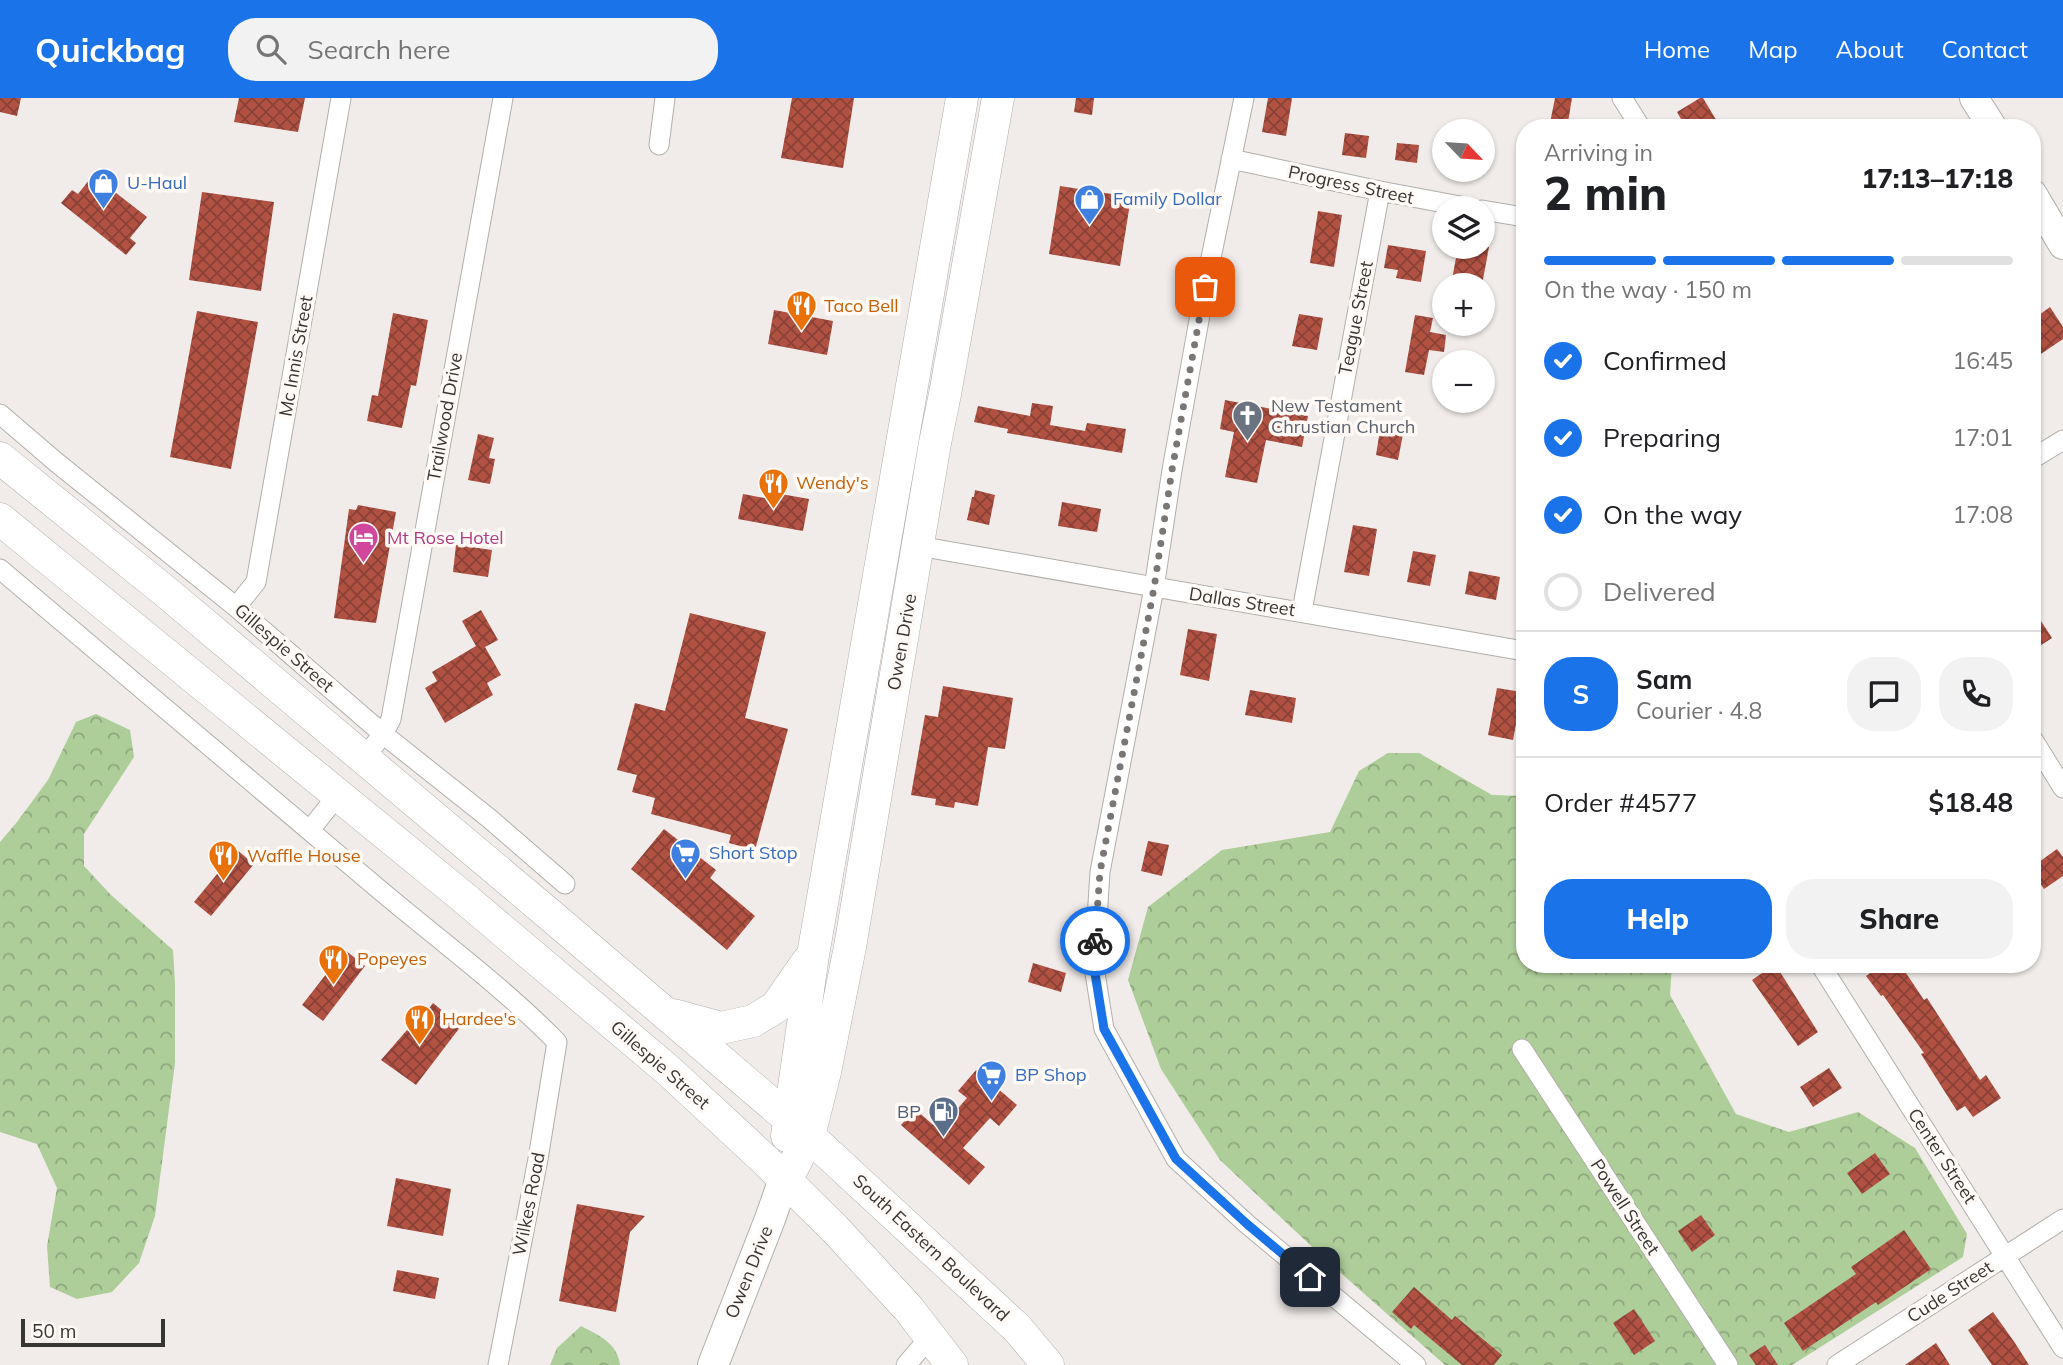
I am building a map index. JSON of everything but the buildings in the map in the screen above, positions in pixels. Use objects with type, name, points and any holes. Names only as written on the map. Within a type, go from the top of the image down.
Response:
[{"type":"highway","name":"Owen Drive","points":[[799,1128],[813,955],[962,98]]},
{"type":"highway","points":[[982,98],[977,142],[978,156],[984,170]]},
{"type":"highway","name":"Owen Drive","points":[[784,1179],[799,1128],[825,1072],[850,947],[935,443],[998,98]]},
{"type":"highway","points":[[918,546],[905,542],[902,533],[943,297],[941,288],[931,278]]},
{"type":"highway","points":[[0,458],[166,592],[364,758],[799,1128]]},
{"type":"highway","name":"Gillespie Street","points":[[0,519],[463,897],[669,1071],[784,1179]]},
{"type":"highway","points":[[665,1013],[721,1028],[752,1021],[776,1007],[813,955]]},
{"type":"highway","name":"South Eastern Boulevard","points":[[799,1128],[1017,1328],[1048,1365]]},
{"type":"highway","points":[[784,1179],[852,1246],[908,1308],[952,1365]]},
{"type":"main road","points":[[1974,98],[1987,119]]},
{"type":"main road","points":[[2041,208],[2063,245]]},
{"type":"main road","name":"Owen Drive","points":[[713,1365],[771,1219],[784,1179]]},
{"type":"street","name":"Mc Innis Street","points":[[236,607],[256,582],[341,98]]},
{"type":"street","name":"Trailwood Drive","points":[[364,758],[391,719],[503,98]]},
{"type":"street","points":[[659,145],[665,98]]},
{"type":"street","points":[[1244,98],[1200,312],[1154,588],[1100,872],[1094,967],[1104,1029],[1176,1159],[1247,1224],[1416,1365]]},
{"type":"street","points":[[1622,98],[1635,119]]},
{"type":"street","name":"Progress Street","points":[[1231,159],[1432,201]]},
{"type":"street","name":"Teague Street","points":[[1301,611],[1380,191]]},
{"type":"street","points":[[1495,212],[1516,216]]},
{"type":"street","name":"Gillespie Street","points":[[0,414],[236,607],[383,734],[490,819],[565,884]]},
{"type":"street","points":[[2041,453],[2063,440]]},
{"type":"street","name":"Dallas Street","points":[[918,546],[1516,650]]},
{"type":"street","points":[[0,569],[310,830],[338,796]]},
{"type":"street","points":[[2041,753],[2063,788]]},
{"type":"street","name":"Wilkes Road","points":[[310,830],[525,1009],[557,1042],[538,1159],[498,1365]]},
{"type":"street","name":"Center Street","points":[[1826,973],[2063,1348]]},
{"type":"street","name":"Powell Street","points":[[1522,1049],[1728,1365]]},
{"type":"street","name":"Cude Street","points":[[1837,1365],[2063,1219]]},
{"type":"street","points":[[906,1365],[930,1337]]},
{"type":"green space","points":[[96,714],[130,730],[134,757],[84,834],[84,866],[111,895],[173,950],[175,1063],[155,1216],[139,1263],[112,1292],[77,1299],[50,1287],[47,1246],[57,1188],[37,1144],[0,1132],[0,842],[48,780],[76,722]]},
{"type":"green space","points":[[1388,753],[1419,753],[1492,795],[1516,796],[1516,973],[1671,973],[1670,995],[1736,1114],[1789,1132],[1858,1112],[1915,1148],[1967,1234],[1963,1257],[1792,1365],[1445,1365],[1326,1260],[1220,1160],[1161,1069],[1128,980],[1148,907],[1222,850],[1330,832],[1359,771]]},
{"type":"green space","points":[[581,1326],[611,1345],[620,1365],[550,1365],[557,1348]]},
{"type":"way so far","points":[[1095,941],[1100,872],[1154,588],[1205,287]]},
{"type":"place","name":"U-Haul","points":[[104,210]]},
{"type":"place","name":"Family Dollar","points":[[1090,226]]},
{"type":"place","name":"Taco Bell","points":[[801,333]]},
{"type":"place","name":"New Testament Chrustian Church","points":[[1248,443]]},
{"type":"place","name":"Wendy's","points":[[773,510]]},
{"type":"place","name":"Mt Rose Hotel","points":[[364,565]]},
{"type":"place","name":"Short Stop","points":[[686,880]]},
{"type":"place","name":"Waffle House","points":[[224,883]]},
{"type":"place","name":"Popeyes","points":[[334,986]]},
{"type":"place","name":"Hardee's","points":[[419,1046]]},
{"type":"place","name":"BP Shop","points":[[992,1102]]},
{"type":"place","name":"BP","points":[[944,1139]]},
{"type":"route","points":[[1095,941],[1094,967],[1104,1029],[1176,1159],[1310,1277]]}]
